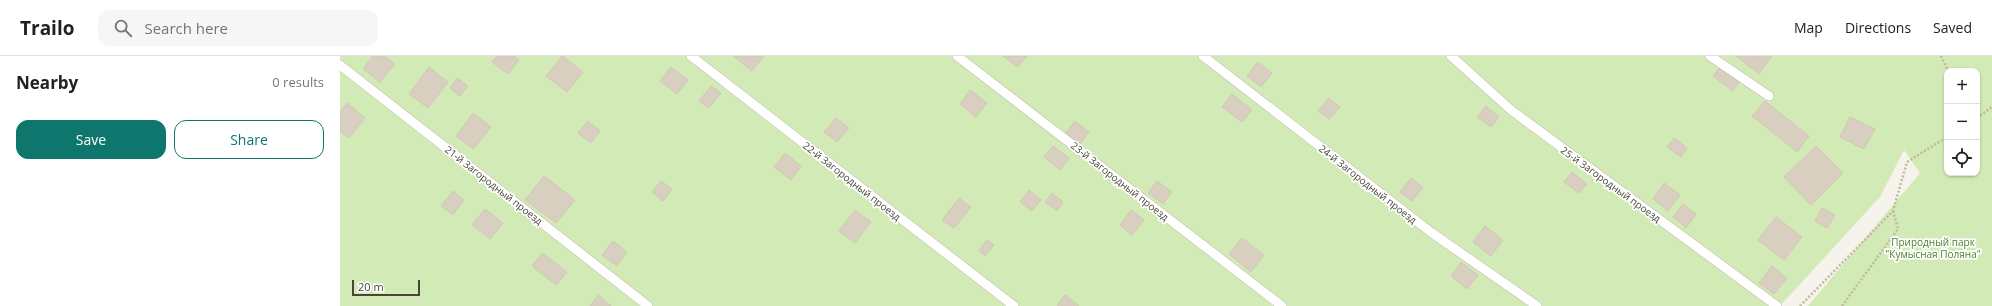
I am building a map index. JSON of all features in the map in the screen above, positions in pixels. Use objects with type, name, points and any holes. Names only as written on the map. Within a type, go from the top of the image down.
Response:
[{"type":"lane","name":"22-й Загородный проезд","points":[[691,56],[1014,306]]},
{"type":"lane","name":"23-й Загородный проезд","points":[[957,56],[1282,306]]},
{"type":"lane","name":"24-й Загородный проезд","points":[[1203,56],[1432,233],[1537,306]]},
{"type":"lane","name":"25-й Загородный проезд","points":[[1451,56],[1511,110],[1776,306]]},
{"type":"lane","points":[[1710,56],[1769,96]]},
{"type":"lane","name":"21-й Загородный проезд","points":[[340,65],[648,306]]},
{"type":"path","points":[[1941,56],[1947,68]]},
{"type":"path","points":[[1980,116],[1992,107]]},
{"type":"path","points":[[1800,306],[1893,211],[1907,162],[1944,139]]},
{"type":"path","points":[[1842,306],[1898,229],[1893,211]]},
{"type":"green space","name":"Природный парк \"Кумысная Поляна\"","points":[[340,56],[1992,56],[1992,306],[1808,306],[1920,173],[1904,150],[1880,197],[1780,306],[340,306]]},
{"type":"building","points":[[373,56],[384,56],[395,64],[380,82],[363,69]]},
{"type":"building","points":[[497,56],[514,56],[519,60],[508,74],[492,62]]},
{"type":"building","points":[[562,56],[583,72],[567,92],[546,76]]},
{"type":"building","points":[[733,56],[764,56],[752,71]]},
{"type":"building","points":[[1003,56],[1027,56],[1018,67]]},
{"type":"building","points":[[1736,56],[1772,56],[1759,74]]},
{"type":"building","points":[[1258,62],[1272,73],[1261,87],[1247,76]]},
{"type":"building","points":[[429,67],[448,82],[428,108],[409,94]]},
{"type":"building","points":[[671,67],[688,80],[677,94],[660,81]]},
{"type":"building","points":[[1720,67],[1739,82],[1733,91],[1713,76]]},
{"type":"building","points":[[457,78],[468,86],[460,96],[450,88]]},
{"type":"building","points":[[711,86],[721,93],[709,108],[699,101]]},
{"type":"building","points":[[970,90],[987,103],[976,117],[960,104]]},
{"type":"building","points":[[1232,94],[1252,110],[1242,122],[1222,107]]},
{"type":"building","points":[[1329,98],[1340,107],[1329,119],[1318,111]]},
{"type":"building","points":[[1765,101],[1809,136],[1797,152],[1752,116]]},
{"type":"building","points":[[347,103],[365,118],[349,138],[340,131],[340,112]]},
{"type":"building","points":[[1486,106],[1499,117],[1491,127],[1477,117]]},
{"type":"building","points":[[473,113],[491,127],[473,149],[456,136]]},
{"type":"building","points":[[1850,117],[1875,129],[1864,149],[1840,137]]},
{"type":"building","points":[[836,118],[849,128],[837,142],[824,132]]},
{"type":"building","points":[[588,121],[600,131],[591,143],[578,133]]},
{"type":"building","points":[[1075,121],[1089,132],[1078,146],[1064,135]]},
{"type":"building","points":[[1674,138],[1687,148],[1681,157],[1667,147]]},
{"type":"building","points":[[1053,146],[1069,158],[1060,170],[1044,157]]},
{"type":"building","points":[[1816,146],[1843,173],[1811,205],[1784,177]]},
{"type":"building","points":[[785,153],[801,166],[791,180],[774,167]]},
{"type":"building","points":[[1572,172],[1587,184],[1579,193],[1564,182]]},
{"type":"building","points":[[544,176],[575,200],[556,223],[525,200]]},
{"type":"building","points":[[1411,178],[1423,187],[1412,201],[1400,192]]},
{"type":"building","points":[[661,181],[672,189],[663,201],[652,192]]},
{"type":"building","points":[[1157,181],[1172,192],[1163,204],[1148,193]]},
{"type":"building","points":[[1664,183],[1680,195],[1668,211],[1653,199]]},
{"type":"building","points":[[1029,190],[1041,200],[1032,211],[1020,202]]},
{"type":"building","points":[[453,191],[464,200],[453,215],[441,206]]},
{"type":"building","points":[[1052,193],[1063,202],[1057,211],[1045,202]]},
{"type":"building","points":[[959,198],[971,207],[954,228],[942,220]]},
{"type":"building","points":[[1683,204],[1696,214],[1686,228],[1673,217]]},
{"type":"building","points":[[1822,208],[1835,215],[1827,228],[1815,221]]},
{"type":"building","points":[[485,209],[503,223],[490,239],[472,225]]},
{"type":"building","points":[[855,210],[871,222],[855,243],[839,231]]},
{"type":"building","points":[[1131,210],[1144,220],[1132,235],[1120,225]]},
{"type":"building","points":[[1776,217],[1802,237],[1784,260],[1758,240]]},
{"type":"building","points":[[1485,226],[1503,240],[1491,256],[1473,242]]},
{"type":"building","points":[[1242,238],[1264,255],[1251,272],[1229,254]]},
{"type":"building","points":[[987,240],[994,245],[985,256],[979,251]]},
{"type":"building","points":[[613,241],[627,252],[617,266],[602,255]]},
{"type":"building","points":[[542,253],[567,272],[556,285],[532,266]]},
{"type":"building","points":[[1461,262],[1478,275],[1467,289],[1451,276]]},
{"type":"building","points":[[1772,266],[1787,278],[1774,294],[1759,283]]},
{"type":"building","points":[[598,295],[611,306],[590,306]]},
{"type":"building","points":[[1065,295],[1079,306],[1057,306]]}]
